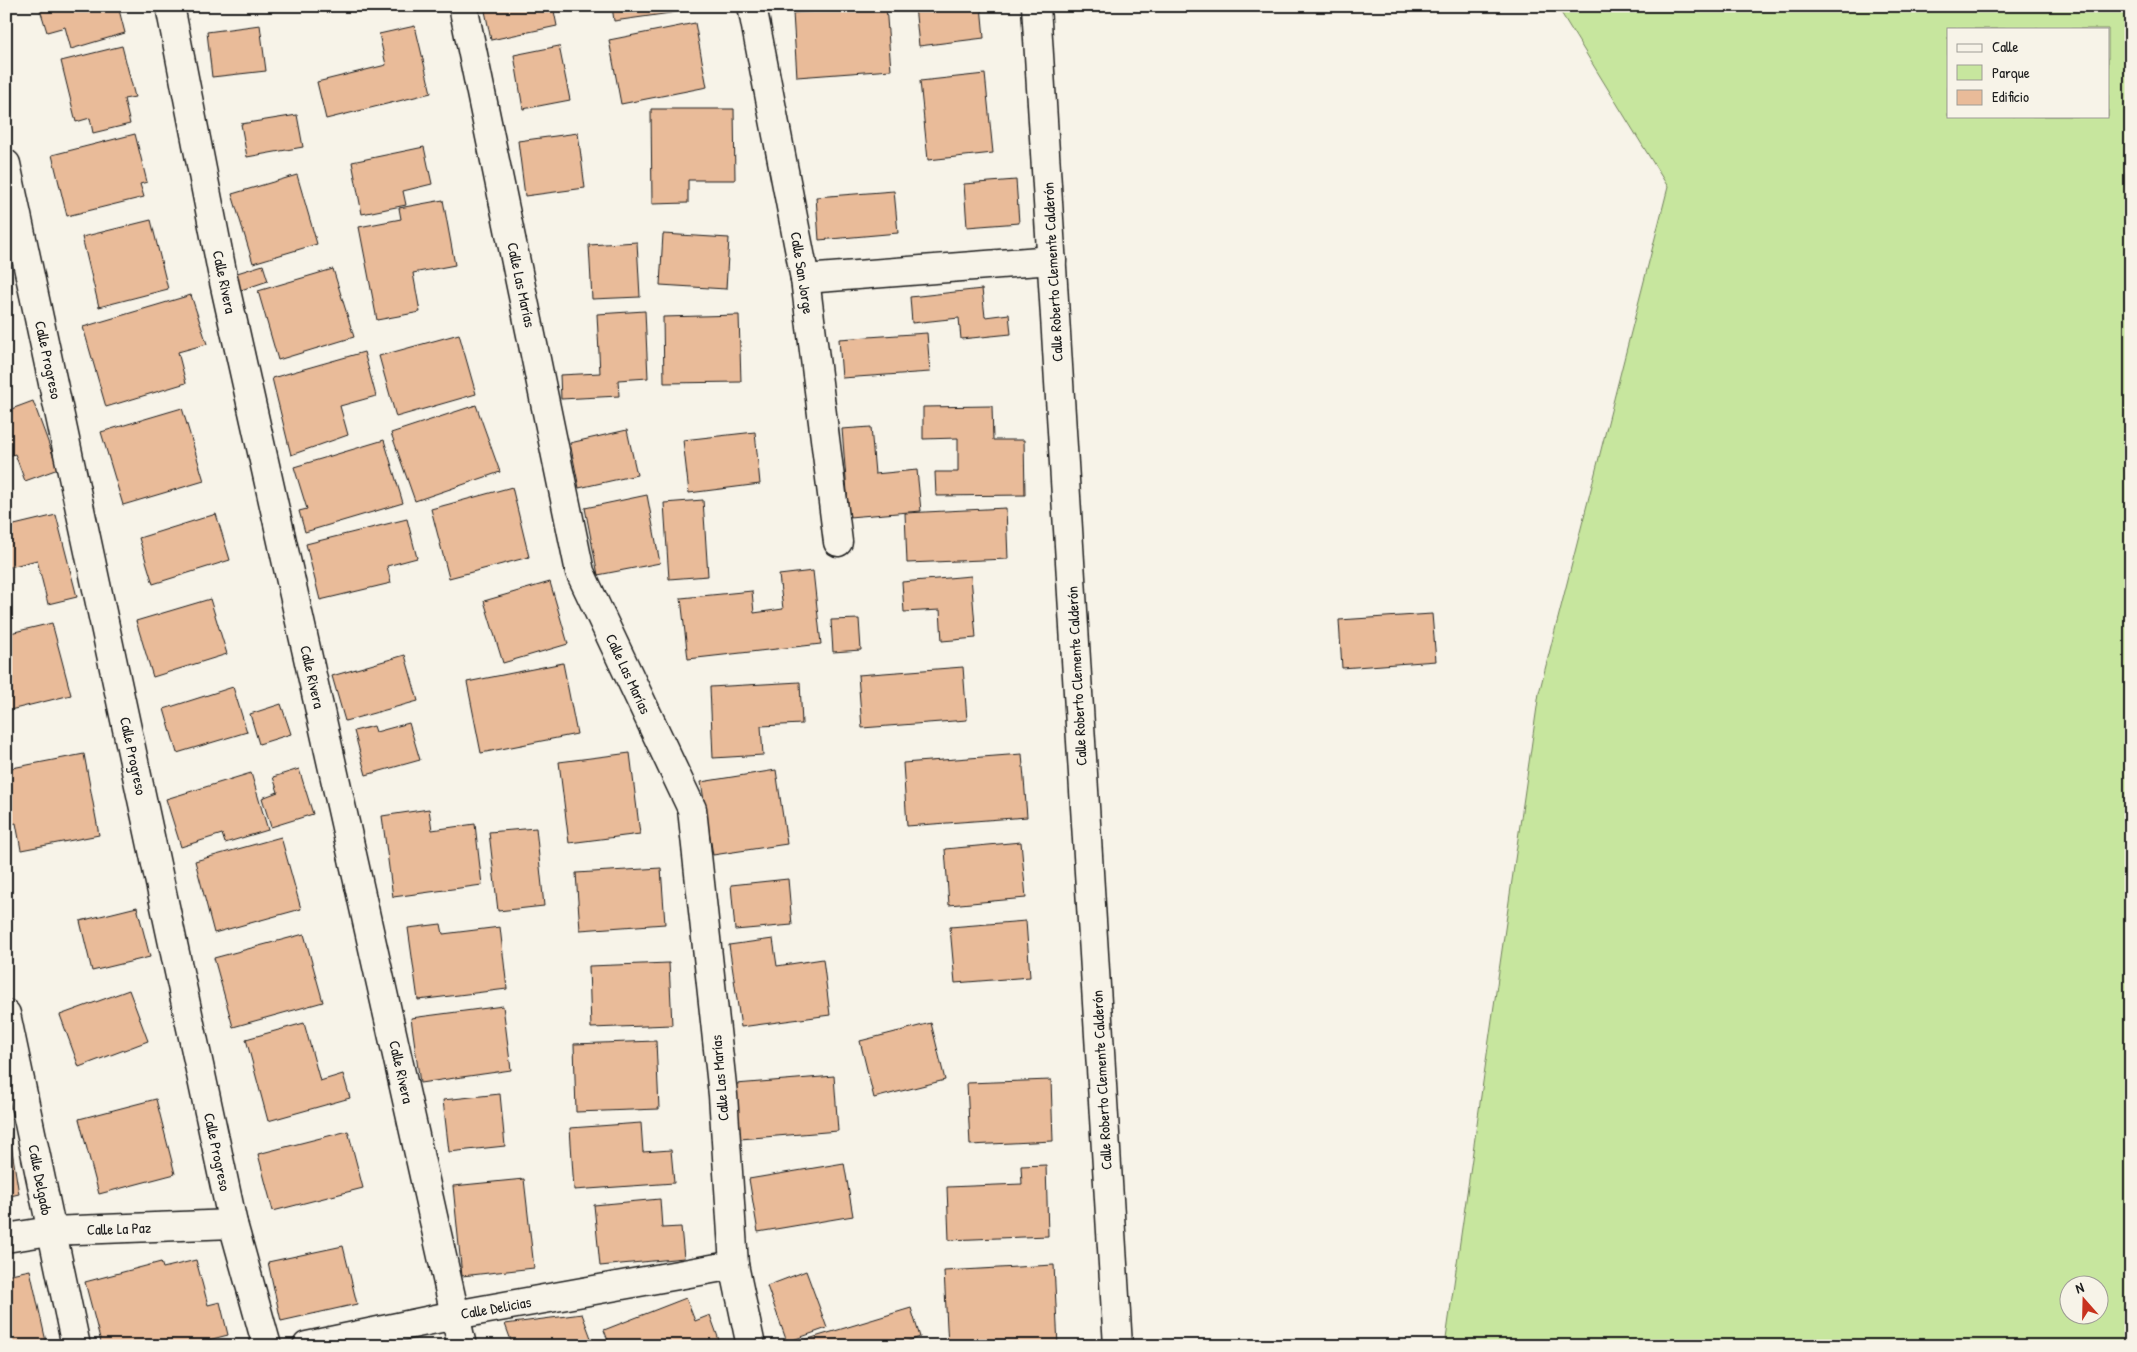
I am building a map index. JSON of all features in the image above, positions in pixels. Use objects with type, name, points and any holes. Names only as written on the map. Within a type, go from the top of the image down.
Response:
[{"type":"street","name":"Calle Rivera","points":[[170,6],[224,282],[462,1346]]},
{"type":"street","name":"Calle Las Marías","points":[[463,6],[580,572],[692,808],[723,1095],[734,1265],[751,1346]]},
{"type":"street","name":"Calle San Jorge","points":[[752,6],[805,279],[838,542]]},
{"type":"street","name":"Calle Roberto Clemente Calderón","points":[[1036,6],[1118,1346]]},
{"type":"street","name":"Calle Progreso","points":[[6,164],[233,1224],[267,1346]]},
{"type":"street","points":[[805,279],[1052,260]]},
{"type":"street","name":"Calle Delgado","points":[[6,1014],[50,1232],[76,1346]]},
{"type":"street","name":"Calle La Paz","points":[[6,1238],[50,1232],[233,1224]]},
{"type":"street","name":"Calle Delicias","points":[[307,1346],[455,1315],[687,1275],[734,1265]]},
{"type":"green space","points":[[1557,6],[2131,6],[2131,1346],[1445,1346],[1539,693],[1668,187]]},
{"type":"building","points":[[39,6],[118,6],[125,33],[71,49],[65,27],[47,32]]},
{"type":"building","points":[[484,6],[553,6],[557,26],[491,40]]},
{"type":"building","points":[[612,6],[698,6],[699,9],[614,21]]},
{"type":"building","points":[[886,6],[891,70],[797,77],[793,13]]},
{"type":"building","points":[[915,6],[981,6],[984,38],[919,46]]},
{"type":"building","points":[[695,23],[707,87],[621,104],[609,40]]},
{"type":"building","points":[[260,25],[266,71],[212,77],[207,32]]},
{"type":"building","points":[[415,26],[431,93],[326,119],[317,82],[386,65],[379,34]]},
{"type":"building","points":[[122,46],[135,97],[124,99],[130,124],[93,133],[90,118],[76,122],[61,61]]},
{"type":"building","points":[[559,46],[570,100],[523,109],[514,55]]},
{"type":"building","points":[[985,74],[993,153],[928,160],[920,81]]},
{"type":"building","points":[[651,109],[734,109],[735,180],[688,180],[688,203],[652,204]]},
{"type":"building","points":[[297,115],[303,147],[247,157],[241,124]]},
{"type":"building","points":[[578,133],[585,188],[525,196],[518,141]]},
{"type":"building","points":[[135,134],[147,182],[140,184],[144,197],[67,216],[52,155]]},
{"type":"building","points":[[424,147],[432,184],[403,191],[406,205],[362,214],[352,162]]},
{"type":"building","points":[[297,175],[317,244],[253,263],[232,194]]},
{"type":"building","points":[[1016,180],[1019,223],[967,227],[964,184]]},
{"type":"building","points":[[894,191],[898,233],[819,240],[816,197]]},
{"type":"building","points":[[443,200],[455,265],[413,273],[420,312],[377,320],[359,227],[401,219],[399,208]]},
{"type":"building","points":[[151,220],[168,289],[99,307],[82,237]]},
{"type":"building","points":[[6,231],[12,253],[6,255]]},
{"type":"building","points":[[663,234],[729,238],[726,289],[660,285]]},
{"type":"building","points":[[637,242],[640,297],[592,299],[589,245]]},
{"type":"building","points":[[263,265],[268,281],[238,291],[234,274]]},
{"type":"building","points":[[333,269],[354,337],[278,360],[258,291]]},
{"type":"building","points":[[982,289],[985,317],[1009,314],[1011,334],[961,339],[959,318],[912,323],[910,297]]},
{"type":"building","points":[[191,295],[207,344],[178,352],[186,383],[106,407],[83,327]]},
{"type":"building","points":[[645,311],[648,378],[618,380],[619,396],[561,399],[560,375],[600,373],[597,314]]},
{"type":"building","points":[[739,315],[741,382],[664,383],[663,317]]},
{"type":"building","points":[[927,333],[930,372],[842,378],[839,339]]},
{"type":"building","points":[[459,334],[476,394],[396,417],[379,356]]},
{"type":"building","points":[[364,352],[376,396],[340,406],[348,435],[291,455],[272,378]]},
{"type":"building","points":[[33,401],[58,469],[25,481],[15,454],[6,457],[6,411]]},
{"type":"building","points":[[476,405],[500,472],[415,501],[391,433]]},
{"type":"building","points":[[992,406],[993,440],[1024,440],[1025,495],[936,496],[935,472],[958,472],[958,438],[923,439],[923,407]]},
{"type":"building","points":[[182,408],[204,481],[123,505],[101,432]]},
{"type":"building","points":[[871,427],[875,474],[917,470],[921,511],[849,517],[842,429]]},
{"type":"building","points":[[627,430],[637,475],[579,488],[570,443]]},
{"type":"building","points":[[755,432],[760,484],[689,493],[683,440]]},
{"type":"building","points":[[384,440],[403,503],[305,532],[299,511],[307,509],[294,467]]},
{"type":"building","points":[[512,487],[529,557],[449,578],[431,509]]},
{"type":"building","points":[[647,495],[660,563],[598,575],[585,508]]},
{"type":"building","points":[[703,500],[708,576],[669,579],[664,503]]},
{"type":"building","points":[[1006,508],[1008,559],[907,563],[905,513]]},
{"type":"building","points":[[216,514],[230,560],[153,584],[139,538]]},
{"type":"building","points":[[56,515],[77,597],[48,604],[37,560],[6,568],[6,527]]},
{"type":"building","points":[[407,519],[417,558],[387,566],[391,583],[320,600],[306,544]]},
{"type":"building","points":[[813,571],[821,644],[688,659],[681,598],[752,591],[754,613],[783,609],[779,575]]},
{"type":"building","points":[[971,576],[976,638],[942,641],[940,610],[904,612],[902,582]]},
{"type":"building","points":[[550,582],[568,644],[503,663],[484,601]]},
{"type":"building","points":[[210,599],[227,654],[153,677],[136,621]]},
{"type":"building","points":[[1432,614],[1436,661],[1342,668],[1339,620]]},
{"type":"building","points":[[859,619],[861,650],[833,652],[831,620]]},
{"type":"building","points":[[52,623],[71,695],[6,711],[6,634]]},
{"type":"building","points":[[405,655],[418,701],[345,721],[332,676]]},
{"type":"building","points":[[563,663],[577,734],[481,753],[467,682]]},
{"type":"building","points":[[963,667],[967,720],[862,728],[858,675]]},
{"type":"building","points":[[800,682],[802,724],[761,726],[763,755],[713,758],[710,687]]},
{"type":"building","points":[[233,687],[247,732],[177,753],[164,709]]},
{"type":"building","points":[[281,704],[291,734],[259,744],[250,714]]},
{"type":"building","points":[[409,723],[420,760],[366,775],[354,731],[374,726],[376,732]]},
{"type":"building","points":[[630,753],[640,834],[569,843],[559,762]]},
{"type":"building","points":[[84,754],[99,835],[21,850],[16,823],[7,825],[6,822],[6,798],[12,797],[7,769]]},
{"type":"building","points":[[1022,754],[1027,817],[907,826],[903,763]]},
{"type":"building","points":[[299,769],[313,814],[271,827],[262,798],[278,792],[273,777]]},
{"type":"building","points":[[776,770],[787,844],[713,855],[701,782]]},
{"type":"building","points":[[251,773],[268,830],[225,843],[222,834],[181,847],[166,799]]},
{"type":"building","points":[[429,809],[432,830],[475,824],[482,885],[393,897],[382,816]]},
{"type":"building","points":[[536,828],[544,906],[498,911],[489,832]]},
{"type":"building","points":[[281,837],[301,909],[214,933],[195,861]]},
{"type":"building","points":[[1021,842],[1026,898],[949,905],[945,849]]},
{"type":"building","points":[[661,868],[665,924],[580,930],[576,873]]},
{"type":"building","points":[[788,879],[792,925],[735,930],[731,885]]},
{"type":"building","points":[[137,907],[150,957],[92,971],[80,921]]},
{"type":"building","points":[[1026,921],[1030,977],[955,983],[950,927]]},
{"type":"building","points":[[441,924],[443,934],[500,927],[507,989],[418,1000],[408,928]]},
{"type":"building","points":[[304,934],[323,1002],[233,1027],[214,958]]},
{"type":"building","points":[[773,939],[777,966],[823,959],[830,1015],[741,1027],[729,945]]},
{"type":"building","points":[[669,963],[672,1025],[591,1028],[589,966]]},
{"type":"building","points":[[129,990],[148,1041],[79,1067],[60,1015]]},
{"type":"building","points":[[503,1006],[511,1070],[420,1083],[411,1018]]},
{"type":"building","points":[[304,1023],[320,1081],[343,1074],[350,1098],[268,1121],[246,1039]]},
{"type":"building","points":[[931,1023],[945,1080],[874,1098],[860,1041]]},
{"type":"building","points":[[656,1041],[659,1109],[576,1112],[574,1044]]},
{"type":"building","points":[[834,1076],[838,1131],[740,1139],[736,1084]]},
{"type":"building","points":[[1051,1080],[1053,1141],[970,1145],[967,1083]]},
{"type":"building","points":[[500,1094],[505,1146],[449,1152],[443,1100]]},
{"type":"building","points":[[156,1099],[175,1174],[99,1194],[79,1119]]},
{"type":"building","points":[[641,1123],[643,1152],[671,1150],[674,1183],[574,1190],[570,1128]]},
{"type":"building","points":[[348,1131],[363,1188],[273,1211],[258,1154]]},
{"type":"building","points":[[6,1132],[9,1132],[19,1194],[6,1197]]},
{"type":"building","points":[[844,1163],[853,1216],[758,1232],[749,1179]]},
{"type":"building","points":[[1046,1165],[1048,1236],[949,1240],[947,1187],[1022,1184],[1021,1166]]},
{"type":"building","points":[[524,1179],[534,1268],[462,1276],[453,1186]]},
{"type":"building","points":[[660,1199],[662,1228],[681,1227],[684,1258],[600,1266],[594,1205]]},
{"type":"building","points":[[343,1246],[357,1304],[281,1321],[268,1262]]},
{"type":"building","points":[[196,1260],[208,1305],[220,1302],[228,1335],[185,1346],[102,1346],[85,1282],[161,1262],[163,1268]]},
{"type":"building","points":[[1054,1265],[1058,1346],[948,1346],[944,1271]]},
{"type":"building","points":[[30,1270],[47,1346],[6,1346],[6,1275]]},
{"type":"building","points":[[806,1271],[827,1328],[787,1342],[767,1286]]},
{"type":"building","points":[[686,1298],[695,1321],[710,1315],[719,1340],[703,1346],[610,1346],[604,1330]]},
{"type":"building","points":[[911,1308],[920,1337],[894,1346],[785,1346]]},
{"type":"building","points":[[582,1314],[594,1346],[513,1346],[505,1324]]}]
